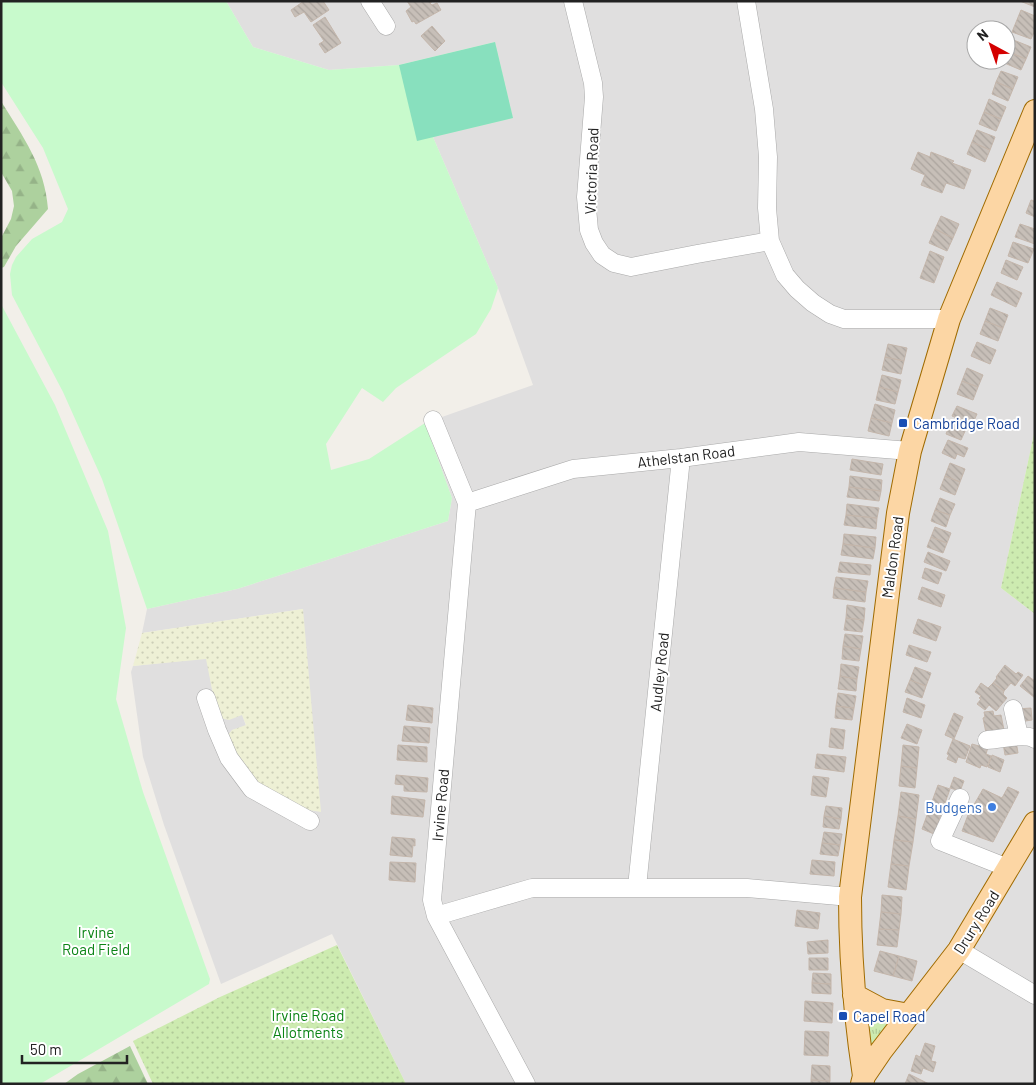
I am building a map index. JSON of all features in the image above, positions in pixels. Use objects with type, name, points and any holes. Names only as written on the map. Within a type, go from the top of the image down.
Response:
[{"type":"main road","name":"Maldon Road","points":[[863,1080],[850,948],[850,897],[898,513],[910,451],[949,319],[1035,111]]},
{"type":"main road","name":"Drury Road","points":[[863,1080],[909,1015],[959,950],[1035,823]]},
{"type":"main road","points":[[854,995],[882,1010],[909,1015]]},
{"type":"street","points":[[370,1],[386,26]]},
{"type":"street","name":"Victoria Road","points":[[573,1],[593,83],[594,97],[586,197],[589,230],[594,244],[602,255],[614,263],[631,268],[770,241]]},
{"type":"street","points":[[746,1],[764,109],[768,157],[766,208],[770,241],[785,275],[797,290],[813,303],[830,314],[844,319],[949,319]]},
{"type":"street","points":[[433,420],[467,503]]},
{"type":"street","name":"Athelstan Road","points":[[467,503],[573,469],[681,458],[799,442],[910,451]]},
{"type":"street","name":"Audley Road","points":[[637,887],[681,458]]},
{"type":"street","name":"Irvine Road","points":[[467,503],[432,900],[436,916],[526,1084]]},
{"type":"street","points":[[206,698],[216,730],[229,758],[252,788],[310,821]]},
{"type":"street","points":[[987,740],[1027,737],[1013,709]]},
{"type":"street","points":[[960,798],[940,841],[1008,868]]},
{"type":"street","points":[[436,916],[532,888],[747,888],[850,897]]},
{"type":"street","points":[[959,950],[1035,995]]},
{"type":"shaded area","points":[[226,1],[1035,1],[1035,429],[1001,588],[1035,614],[1035,1084],[406,1084],[332,934],[221,984],[164,825],[143,757],[131,672],[133,666],[207,658],[212,689],[242,714],[246,726],[232,730],[246,772],[303,609],[142,633],[147,609],[237,589],[448,521],[452,498],[425,423],[533,385],[498,288],[433,137],[495,42],[399,65],[329,70],[253,47]]},
{"type":"green space","points":[[1,1],[226,1],[253,47],[329,70],[399,65],[495,42],[513,118],[433,137],[498,288],[491,309],[476,334],[396,388],[383,402],[362,388],[326,444],[331,470],[369,459],[425,423],[452,498],[448,521],[237,589],[147,609],[102,479],[63,392],[12,295],[10,274],[16,257],[32,239],[62,222],[68,209],[43,148],[1,82]]},
{"type":"green space","points":[[495,42],[513,118],[417,141],[399,65]]},
{"type":"green space","points":[[1,101],[38,165],[46,193],[48,209],[16,246],[4,267],[1,268],[1,238],[11,219],[14,206],[12,191],[1,172]]},
{"type":"green space","name":"Irvine Road Field","points":[[1,304],[55,405],[108,531],[126,628],[116,699],[143,792],[210,979],[209,984],[40,1084],[1,1084]]},
{"type":"green space","points":[[1035,429],[1035,614],[1001,588]]},
{"type":"green space","points":[[303,609],[321,812],[303,809],[263,790],[232,752],[228,735],[232,730],[246,725],[242,715],[229,720],[219,715],[206,659],[133,666],[142,633]]},
{"type":"green space","name":"Irvine Road Allotments","points":[[337,945],[406,1084],[153,1084],[133,1041],[220,997]]},
{"type":"green space","points":[[866,1015],[888,1025],[867,1053]]},
{"type":"green space","points":[[130,1046],[148,1084],[64,1084],[78,1074]]},
{"type":"building","points":[[304,1],[323,1],[329,10],[311,22],[304,12],[295,17],[291,10]]},
{"type":"building","points":[[407,1],[433,1],[430,3],[432,5],[437,3],[441,10],[416,24],[414,21],[412,22],[406,11],[411,7]]},
{"type":"building","points":[[1020,1],[1035,1],[1035,7]]},
{"type":"building","points":[[1021,10],[1035,16],[1035,30],[1031,39],[1016,33],[1016,22]]},
{"type":"building","points":[[325,17],[341,43],[325,53],[319,44],[324,41],[313,25]]},
{"type":"building","points":[[432,26],[445,41],[435,51],[421,36]]},
{"type":"building","points":[[1016,41],[1031,47],[1026,59],[1016,55]]},
{"type":"building","points":[[1016,55],[1026,59],[1021,70],[1016,68]]},
{"type":"building","points":[[1001,71],[1018,77],[1013,89],[996,82]]},
{"type":"building","points":[[996,82],[1013,89],[1008,101],[992,94]]},
{"type":"building","points":[[989,99],[1006,107],[1001,119],[984,112]]},
{"type":"building","points":[[984,112],[1001,119],[996,131],[979,124]]},
{"type":"building","points":[[977,130],[995,137],[990,150],[972,142]]},
{"type":"building","points":[[972,142],[990,150],[985,162],[967,154]]},
{"type":"building","points":[[918,152],[930,157],[931,152],[971,170],[964,189],[946,183],[942,193],[921,185],[925,175],[911,169]]},
{"type":"building","points":[[1031,200],[1035,201],[1035,217],[1026,213]]},
{"type":"building","points":[[941,216],[959,224],[953,238],[935,229]]},
{"type":"building","points":[[1020,224],[1035,229],[1035,244],[1015,237]]},
{"type":"building","points":[[935,229],[953,238],[947,251],[929,243]]},
{"type":"building","points":[[1013,242],[1034,249],[1028,263],[1008,256]]},
{"type":"building","points":[[930,251],[944,257],[934,283],[920,278]]},
{"type":"building","points":[[1006,260],[1023,267],[1017,280],[1001,273]]},
{"type":"building","points":[[997,282],[1022,293],[1016,307],[991,295]]},
{"type":"building","points":[[990,308],[1008,315],[1003,328],[985,321]]},
{"type":"building","points":[[985,321],[1003,328],[998,341],[980,334]]},
{"type":"building","points":[[977,342],[996,350],[990,364],[971,356]]},
{"type":"building","points":[[888,344],[907,348],[904,361],[885,357]]},
{"type":"building","points":[[885,357],[904,361],[901,374],[882,370]]},
{"type":"building","points":[[967,368],[983,375],[978,387],[962,381]]},
{"type":"building","points":[[882,375],[901,380],[898,392],[879,387]]},
{"type":"building","points":[[962,381],[978,387],[973,400],[957,394]]},
{"type":"building","points":[[879,387],[898,392],[895,404],[876,400]]},
{"type":"building","points":[[875,404],[895,410],[892,423],[871,418]]},
{"type":"building","points":[[957,406],[977,414],[972,425],[952,416]]},
{"type":"building","points":[[871,418],[892,423],[889,436],[868,431]]},
{"type":"building","points":[[951,422],[966,429],[961,440],[946,434]]},
{"type":"building","points":[[948,440],[968,448],[964,457],[957,454],[955,459],[942,453]]},
{"type":"building","points":[[852,459],[883,464],[881,475],[850,470]]},
{"type":"building","points":[[950,463],[965,469],[960,482],[945,476]]},
{"type":"building","points":[[850,476],[882,480],[881,491],[849,487]]},
{"type":"building","points":[[945,476],[960,482],[955,495],[940,489]]},
{"type":"building","points":[[849,487],[881,491],[879,501],[847,497]]},
{"type":"building","points":[[940,498],[955,504],[950,515],[935,510]]},
{"type":"building","points":[[847,504],[879,508],[877,518],[846,515]]},
{"type":"building","points":[[935,510],[950,515],[946,527],[931,521]]},
{"type":"building","points":[[846,515],[877,518],[876,529],[844,525]]},
{"type":"building","points":[[935,527],[951,533],[947,543],[931,537]]},
{"type":"building","points":[[844,534],[876,537],[875,548],[843,544]]},
{"type":"building","points":[[931,537],[947,543],[943,553],[927,547]]},
{"type":"building","points":[[843,544],[875,548],[873,559],[841,555]]},
{"type":"building","points":[[928,552],[950,561],[946,571],[924,562]]},
{"type":"building","points":[[840,562],[871,565],[870,575],[838,572]]},
{"type":"building","points":[[925,568],[942,573],[938,584],[922,578]]},
{"type":"building","points":[[836,577],[868,581],[866,592],[834,588]]},
{"type":"building","points":[[922,587],[945,595],[941,607],[918,599]]},
{"type":"building","points":[[834,588],[866,592],[865,602],[833,598]]},
{"type":"building","points":[[847,605],[865,608],[864,620],[846,618]]},
{"type":"building","points":[[846,618],[864,620],[862,632],[844,630]]},
{"type":"building","points":[[918,619],[941,627],[936,641],[913,633]]},
{"type":"building","points":[[845,634],[863,636],[861,649],[843,646]]},
{"type":"building","points":[[909,645],[931,652],[927,662],[906,655]]},
{"type":"building","points":[[843,646],[861,649],[859,661],[842,659]]},
{"type":"building","points":[[841,664],[859,667],[857,679],[840,676]]},
{"type":"building","points":[[1005,665],[1016,674],[1018,672],[1023,675],[1015,686],[1011,683],[1004,691],[993,683]]},
{"type":"building","points":[[915,667],[931,673],[926,686],[910,680]]},
{"type":"building","points":[[840,676],[857,679],[856,691],[838,689]]},
{"type":"building","points":[[1028,676],[1035,681],[1035,698],[1020,686]]},
{"type":"building","points":[[910,680],[926,686],[922,698],[905,692]]},
{"type":"building","points":[[981,683],[988,688],[993,683],[1004,691],[1003,694],[1007,698],[996,711],[989,705],[985,710],[977,704],[981,696],[975,692]]},
{"type":"building","points":[[838,693],[856,696],[854,708],[836,706]]},
{"type":"building","points":[[907,698],[925,705],[921,718],[903,712]]},
{"type":"building","points":[[408,705],[433,708],[432,723],[406,720]]},
{"type":"building","points":[[836,706],[854,708],[852,720],[835,718]]},
{"type":"building","points":[[1031,708],[1032,720],[1019,722],[1017,709]]},
{"type":"building","points":[[993,711],[994,716],[1001,715],[1004,730],[986,733],[983,718],[985,717],[984,712]]},
{"type":"building","points":[[954,713],[963,717],[954,739],[945,735]]},
{"type":"building","points":[[907,724],[922,730],[917,744],[901,738]]},
{"type":"building","points":[[404,726],[430,728],[429,743],[402,741]]},
{"type":"building","points":[[831,728],[845,730],[843,749],[829,747]]},
{"type":"building","points":[[953,739],[970,746],[965,759],[958,757],[956,763],[947,759]]},
{"type":"building","points":[[981,741],[989,744],[986,754],[991,756],[987,767],[981,765],[980,768],[966,762],[972,744],[979,746]]},
{"type":"building","points":[[1016,741],[1018,753],[1005,755],[1003,743]]},
{"type":"building","points":[[398,745],[427,747],[427,762],[397,760]]},
{"type":"building","points":[[903,745],[919,747],[917,768],[901,766]]},
{"type":"building","points":[[817,754],[846,757],[844,772],[815,768]]},
{"type":"building","points":[[992,755],[1004,760],[1000,772],[988,767]]},
{"type":"building","points":[[901,766],[917,768],[915,788],[899,786]]},
{"type":"building","points":[[396,775],[428,778],[427,792],[404,791],[404,785],[395,784]]},
{"type":"building","points":[[813,776],[829,778],[826,797],[811,795]]},
{"type":"building","points":[[954,777],[964,781],[960,791],[950,788]]},
{"type":"building","points":[[938,785],[950,789],[934,834],[922,829]]},
{"type":"building","name":"Budgens","points":[[1008,787],[1019,792],[993,842],[962,831],[968,815],[983,789],[1002,798]]},
{"type":"building","points":[[901,792],[919,795],[916,819],[898,816]]},
{"type":"building","points":[[392,796],[425,800],[423,817],[391,814]]},
{"type":"building","points":[[826,806],[842,808],[841,819],[824,816]]},
{"type":"building","points":[[824,816],[841,819],[839,829],[823,827]]},
{"type":"building","points":[[898,816],[916,819],[913,842],[894,840]]},
{"type":"building","points":[[824,832],[842,834],[840,845],[822,843]]},
{"type":"building","points":[[392,837],[415,839],[412,857],[390,855]]},
{"type":"building","points":[[894,840],[913,842],[909,866],[891,864]]},
{"type":"building","points":[[822,843],[840,845],[838,856],[820,854]]},
{"type":"building","points":[[812,860],[835,862],[834,876],[810,874]]},
{"type":"building","points":[[390,862],[416,863],[415,882],[389,880]]},
{"type":"building","points":[[891,864],[909,866],[906,890],[888,887]]},
{"type":"building","points":[[882,895],[902,897],[901,914],[881,912]]},
{"type":"building","points":[[797,910],[820,913],[818,929],[795,926]]},
{"type":"building","points":[[881,912],[901,914],[899,930],[879,929]]},
{"type":"building","points":[[879,929],[899,930],[897,947],[877,945]]},
{"type":"building","points":[[828,940],[828,953],[808,954],[807,942]]},
{"type":"building","points":[[880,951],[899,956],[893,976],[874,971]]},
{"type":"building","points":[[899,956],[917,961],[912,981],[893,976]]},
{"type":"building","points":[[809,958],[828,958],[828,970],[809,970]]},
{"type":"building","points":[[813,973],[831,974],[831,984],[812,983]]},
{"type":"building","points":[[812,983],[831,984],[831,994],[812,993]]},
{"type":"building","points":[[805,1001],[833,1003],[832,1023],[804,1021]]},
{"type":"building","points":[[805,1031],[829,1032],[828,1056],[804,1055]]},
{"type":"building","points":[[925,1043],[935,1046],[931,1061],[936,1062],[933,1072],[923,1068],[921,1074],[911,1071],[916,1055],[920,1057]]},
{"type":"building","points":[[812,1065],[830,1066],[830,1081],[811,1080]]},
{"type":"building","points":[[909,1074],[929,1084],[905,1084]]},
{"type":"building","points":[[811,1080],[830,1081],[829,1084],[811,1084]]},
{"type":"place","name":"Cambridge Road","points":[[903,423]]},
{"type":"place","name":"Budgens","points":[[992,807]]},
{"type":"place","name":"Capel Road","points":[[843,1016]]}]
